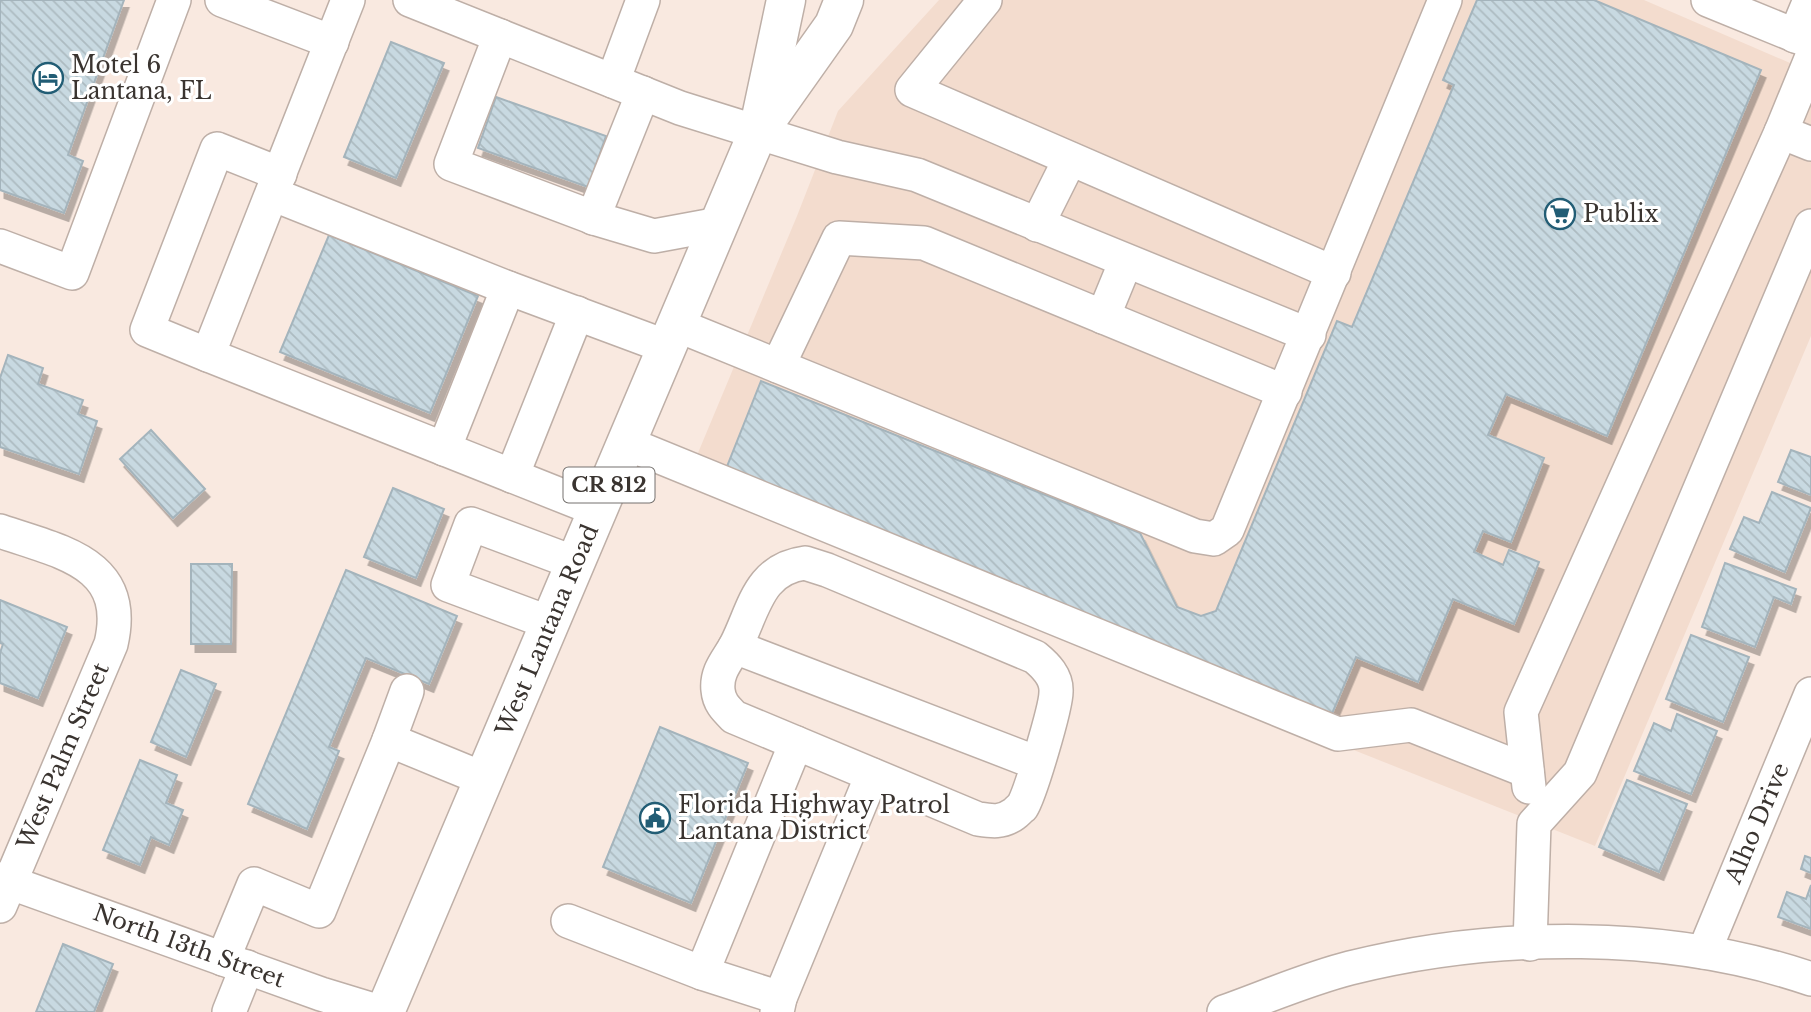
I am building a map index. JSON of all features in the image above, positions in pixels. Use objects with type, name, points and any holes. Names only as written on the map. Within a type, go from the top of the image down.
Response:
[{"type":"main road","name":"West Lantana Road","points":[[382,1012],[484,779],[758,132],[786,0]]},
{"type":"main road","name":"West Lantana Road","points":[[758,132],[834,25],[844,0]]},
{"type":"street","points":[[0,246],[72,273],[174,0]]},
{"type":"street","points":[[222,0],[332,42]]},
{"type":"street","points":[[208,355],[348,0]]},
{"type":"street","points":[[410,0],[680,108],[837,157],[917,175],[1309,335]]},
{"type":"street","points":[[593,218],[628,87],[643,0]]},
{"type":"street","points":[[985,0],[912,90],[1334,273]]},
{"type":"street","points":[[598,510],[146,330],[217,149],[276,184],[508,288],[577,313],[778,366],[1195,536],[1213,539],[1227,530],[1445,0]]},
{"type":"street","points":[[1708,0],[1806,46]]},
{"type":"street","points":[[1530,944],[1534,824],[1521,712],[1796,138],[1810,0]]},
{"type":"street","points":[[500,36],[451,164],[593,218],[654,236],[719,224]]},
{"type":"street","points":[[1037,225],[1070,159]]},
{"type":"street","points":[[1534,824],[1580,773],[1811,226]]},
{"type":"street","points":[[778,366],[838,238],[924,243],[1284,392]]},
{"type":"street","points":[[1103,317],[1126,261]]},
{"type":"street","points":[[444,449],[508,288]]},
{"type":"street","points":[[512,476],[577,313]]},
{"type":"street","points":[[626,443],[1338,734],[1411,725],[1527,771]]},
{"type":"street","points":[[550,623],[448,585],[471,524],[575,563]]},
{"type":"street","name":"West Palm Street","points":[[0,531],[74,557],[92,568],[106,583],[114,603],[115,624],[111,644],[3,889]]},
{"type":"street","points":[[805,563],[827,570],[1035,657],[1047,666],[1057,691],[1037,763],[1021,807],[1012,816],[997,822],[978,819],[796,743],[734,717],[722,705],[717,688],[721,668],[735,647],[752,607],[764,587],[789,565],[805,563]]},
{"type":"street","points":[[735,647],[1037,763]]},
{"type":"street","points":[[229,1012],[235,963],[254,884],[319,911],[407,691]]},
{"type":"street","name":"Alho Drive","points":[[1704,952],[1811,694]]},
{"type":"street","points":[[389,740],[484,779]]},
{"type":"street","points":[[702,973],[796,743]]},
{"type":"street","points":[[568,921],[779,1005],[872,775]]},
{"type":"street","name":"North 13th Street","points":[[3,889],[382,1012]]},
{"type":"street","points":[[1224,1012],[1347,969],[1406,956],[1485,946],[1626,943],[1704,952],[1811,979]]},
{"type":"shaded area","points":[[939,0],[1644,0],[1811,72],[1811,336],[1595,846],[685,484],[838,111]]},
{"type":"building","name":"Motel 6 Lantana, FL","points":[[0,0],[124,0],[68,155],[83,161],[64,213],[0,190]]},
{"type":"building","points":[[1477,0],[1594,0],[1761,70],[1607,436],[1506,394],[1488,435],[1544,458],[1511,542],[1483,531],[1474,552],[1503,565],[1509,550],[1539,562],[1514,624],[1453,599],[1418,682],[1356,657],[1331,716],[726,469],[761,381],[1140,533],[1177,607],[1201,616],[1216,611],[1337,321],[1352,327],[1454,85],[1443,80]]},
{"type":"building","points":[[391,42],[444,63],[396,178],[344,157]]},
{"type":"building","points":[[496,97],[606,136],[588,187],[478,148]]},
{"type":"building","points":[[329,235],[478,296],[430,413],[280,352]]},
{"type":"building","points":[[8,355],[43,368],[38,384],[83,400],[78,414],[97,421],[79,474],[0,447],[0,378]]},
{"type":"building","points":[[151,430],[205,489],[173,518],[120,459]]},
{"type":"building","points":[[1791,450],[1811,457],[1811,495],[1778,482]]},
{"type":"building","points":[[393,488],[444,509],[416,578],[364,557]]},
{"type":"building","points":[[1772,492],[1811,508],[1785,572],[1730,549],[1744,517],[1759,523]]},
{"type":"building","points":[[1725,563],[1796,589],[1791,604],[1774,597],[1755,647],[1702,627]]},
{"type":"building","points":[[191,564],[232,564],[231,644],[191,644]]},
{"type":"building","points":[[346,570],[457,616],[429,684],[366,658],[329,747],[339,751],[307,829],[248,804]]},
{"type":"building","points":[[0,600],[67,627],[38,698],[0,683],[0,653],[3,644],[0,643]]},
{"type":"building","points":[[1691,635],[1749,657],[1723,722],[1666,699]]},
{"type":"building","points":[[181,670],[216,684],[186,757],[151,742]]},
{"type":"building","points":[[1677,714],[1717,731],[1691,794],[1634,771],[1654,723],[1671,731]]},
{"type":"building","points":[[660,727],[748,763],[691,903],[603,867]]},
{"type":"building","points":[[140,760],[177,775],[166,803],[183,810],[169,845],[151,837],[140,865],[103,850]]},
{"type":"building","points":[[1627,780],[1687,804],[1659,872],[1599,847]]},
{"type":"building","points":[[1805,856],[1811,858],[1811,873],[1801,869]]},
{"type":"building","points":[[1811,885],[1811,929],[1778,917],[1787,892],[1806,899]]},
{"type":"building","points":[[63,944],[113,964],[94,1012],[36,1012]]},
{"type":"place","name":"Motel 6 Lantana, FL","points":[[48,78]]},
{"type":"place","name":"Publix","points":[[1560,214]]},
{"type":"place","name":"Florida Highway Patrol Lantana District","points":[[655,818]]}]
